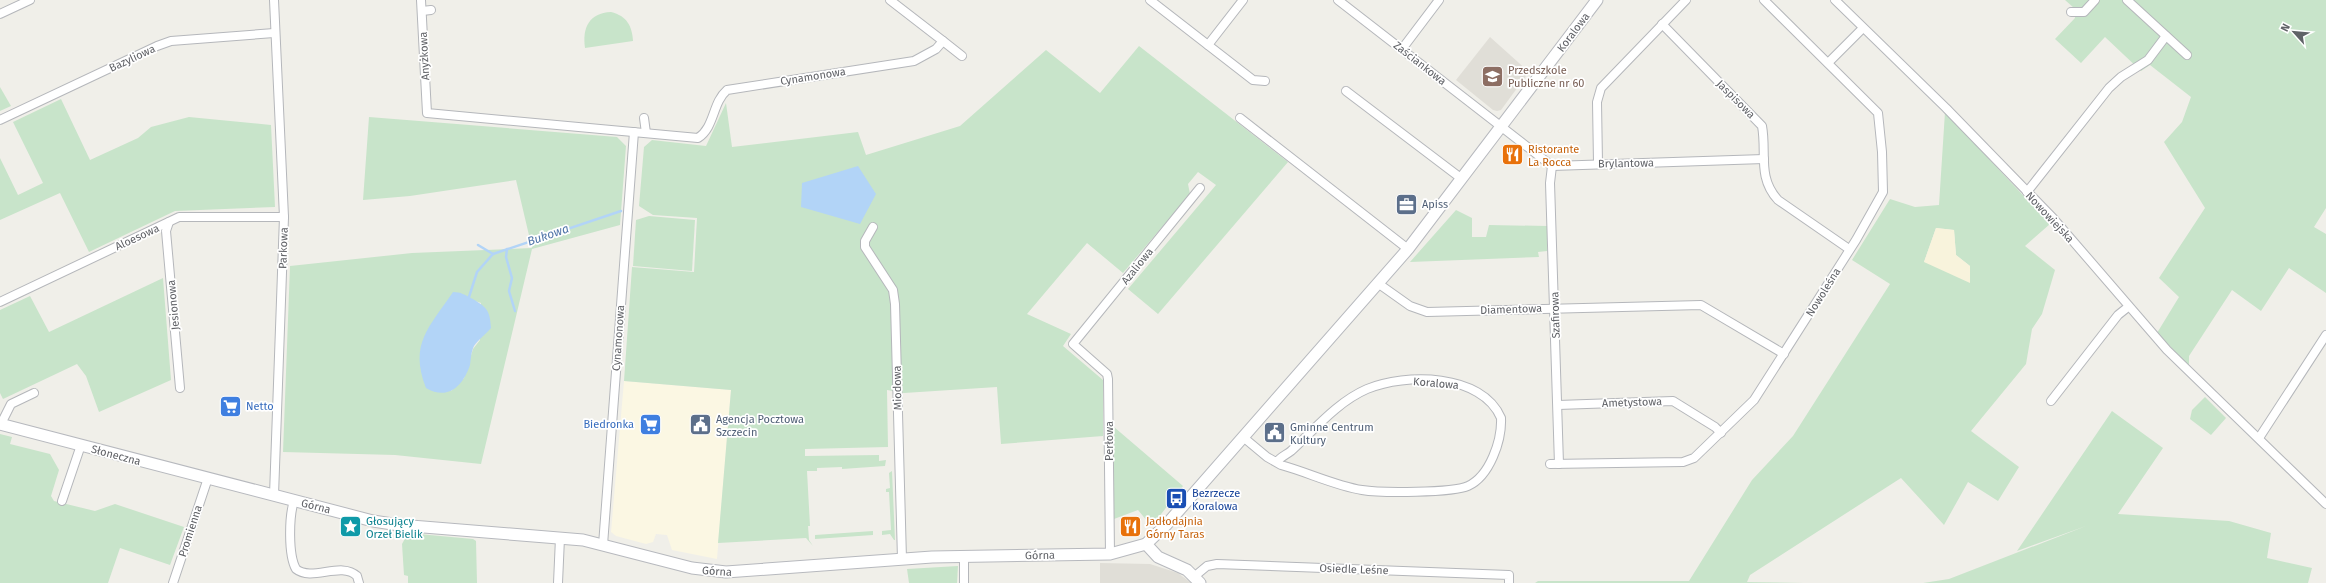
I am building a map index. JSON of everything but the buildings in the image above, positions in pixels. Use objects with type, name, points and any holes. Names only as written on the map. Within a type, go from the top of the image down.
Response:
[{"type":"street","points":[[0,14],[30,0]]},
{"type":"street","name":"Parkowa","points":[[274,0],[274,33],[284,217],[274,496]]},
{"type":"street","name":"Anyżkowa","points":[[421,0],[427,113]]},
{"type":"street","points":[[890,0],[962,56]]},
{"type":"street","points":[[1150,0],[1253,80],[1265,81]]},
{"type":"street","points":[[1208,45],[1243,0]]},
{"type":"street","name":"Zaściankowa","points":[[1338,0],[1501,127]]},
{"type":"street","points":[[1402,49],[1439,0]]},
{"type":"street","name":"Koralowa","points":[[1146,544],[1167,524],[1379,284],[1462,179],[1597,0]]},
{"type":"street","points":[[1598,163],[1597,102],[1599,92],[1607,80],[1686,0]]},
{"type":"street","name":"Nowoleśna","points":[[1550,464],[1683,462],[1694,458],[1754,400],[1884,192],[1879,117],[1875,110],[1764,0]]},
{"type":"street","name":"Nowowiejska","points":[[1835,0],[1946,108],[2059,224],[2128,307],[2167,350],[2326,504]]},
{"type":"street","points":[[2071,12],[2084,12],[2095,0]]},
{"type":"street","points":[[2127,0],[2187,55]]},
{"type":"street","points":[[422,11],[431,10]]},
{"type":"street","name":"Jaspisowa","points":[[1662,24],[1762,126],[1765,181],[1778,200],[1849,249]]},
{"type":"street","points":[[1828,63],[1863,28]]},
{"type":"street","name":"Bazyliowa","points":[[0,120],[157,46],[171,42],[274,33]]},
{"type":"street","points":[[2027,192],[2109,88],[2121,77],[2148,60],[2166,36]]},
{"type":"street","name":"Cynamonowa","points":[[427,113],[698,138],[707,132],[722,94],[727,90],[914,61],[932,53],[943,41]]},
{"type":"street","points":[[1346,91],[1462,179]]},
{"type":"street","points":[[644,118],[646,134]]},
{"type":"street","points":[[1240,118],[1408,249]]},
{"type":"street","points":[[1501,127],[1552,166]]},
{"type":"street","name":"Cynamonowa","points":[[603,545],[634,132]]},
{"type":"street","name":"Brylantowa","points":[[1552,166],[1598,163],[1764,160]]},
{"type":"street","name":"Szafirowa","points":[[1552,166],[1550,184],[1559,464]]},
{"type":"street","name":"Azaliowa","points":[[1073,344],[1200,188]]},
{"type":"street","name":"Aloesowa","points":[[0,302],[179,217],[284,217]]},
{"type":"street","name":"Jesionowa","points":[[169,222],[166,231],[180,388]]},
{"type":"street","name":"Miodowa","points":[[873,227],[865,241],[865,247],[893,290],[895,304],[902,559]]},
{"type":"street","name":"Diamentowa","points":[[1379,284],[1410,306],[1427,312],[1702,305],[1784,354]]},
{"type":"street","points":[[2051,401],[2118,315],[2128,307]]},
{"type":"street","points":[[2259,438],[2326,335]]},
{"type":"street","name":"Perłowa","points":[[1073,344],[1107,374],[1108,379],[1110,554]]},
{"type":"street","name":"Koralowa","points":[[1425,381],[1469,387],[1488,399],[1501,418],[1498,440],[1484,473],[1474,482],[1461,488],[1397,492],[1362,490],[1277,462],[1279,458],[1290,452],[1346,401],[1367,389],[1384,384],[1425,381]]},
{"type":"street","points":[[0,424],[11,404],[34,393]]},
{"type":"street","name":"Ametystowa","points":[[1558,405],[1673,401],[1715,427],[1721,433]]},
{"type":"street","name":"Słoneczna","points":[[0,424],[233,485]]},
{"type":"street","points":[[1243,438],[1277,462]]},
{"type":"street","points":[[62,501],[80,445]]},
{"type":"street","points":[[1290,452],[1289,461],[1292,468]]},
{"type":"street","name":"Promienna","points":[[173,583],[208,478]]},
{"type":"street","name":"Górna","points":[[233,485],[392,524],[560,538],[603,545],[711,572],[747,572],[902,559],[964,556],[1110,554],[1146,544]]},
{"type":"street","name":"Górna","points":[[294,501],[290,519],[293,561],[296,569],[306,573],[351,572],[357,576],[359,583]]},
{"type":"street","points":[[558,583],[560,538]]},
{"type":"street","points":[[1146,544],[1158,557],[1182,566],[1197,579]]},
{"type":"street","points":[[964,556],[964,583]]},
{"type":"street","name":"Osiedle Leśne","points":[[1197,579],[1207,566],[1217,564],[1509,575],[1509,583]]},
{"type":"shaded area","name":"Przedszkole Publiczne nr 60","points":[[1490,37],[1529,72],[1501,110],[1497,111],[1493,110],[1456,80]]},
{"type":"shaded area","points":[[624,381],[731,390],[717,559],[672,550],[667,535],[656,534],[653,542],[646,544],[616,536],[611,532]]},
{"type":"shaded area","points":[[1100,563],[1150,564],[1178,573],[1191,583],[1100,583]]},
{"type":"green space","points":[[2065,0],[2326,0],[2326,208],[2314,227],[2326,234],[2326,293],[2289,268],[2261,311],[2232,290],[2189,356],[2189,366],[2157,333],[2179,297],[2159,278],[2205,208],[2164,142],[2182,122],[2191,97],[2150,65],[2141,71],[2105,37],[2081,63],[2055,39],[2075,18],[2074,8]]},
{"type":"green space","points":[[611,12],[621,16],[628,22],[633,41],[585,48],[585,34],[589,23],[597,15]]},
{"type":"green space","points":[[1139,46],[1288,162],[1158,314],[1128,289],[1216,185],[1198,172],[1188,184],[1190,194],[1123,273],[1087,243],[1027,314],[1071,334],[1063,346],[1103,380],[1103,436],[1001,444],[997,387],[904,393],[887,390],[888,447],[805,449],[805,456],[879,455],[879,461],[886,460],[885,466],[842,469],[842,467],[817,468],[817,471],[807,471],[810,526],[808,526],[809,540],[813,546],[806,538],[718,543],[731,390],[624,381],[632,267],[694,272],[697,218],[653,215],[639,206],[644,147],[652,140],[706,146],[726,103],[732,147],[858,132],[866,155],[960,126],[1046,50],[1100,93]]},
{"type":"green space","points":[[0,87],[11,106],[0,111]]},
{"type":"green space","points":[[61,99],[90,160],[138,138],[151,127],[189,117],[271,125],[275,207],[175,211],[89,252],[60,193],[0,220],[0,158],[18,195],[43,183],[13,122]]},
{"type":"green space","points":[[1945,112],[2050,224],[2025,246],[2055,270],[2042,314],[2032,329],[2026,364],[1971,431],[2019,467],[1998,501],[1968,482],[1944,525],[1901,478],[1750,575],[1747,582],[1804,583],[1535,583],[1538,581],[1689,581],[1752,480],[1793,436],[1890,284],[1852,260],[1890,199],[1915,207],[1939,205]],"holes":[[[1936,228],[1954,230],[1956,255],[1970,266],[1924,262]]]},
{"type":"green space","points":[[369,117],[617,137],[626,146],[620,225],[532,249],[481,464],[395,455],[283,452],[290,266],[412,253],[532,248],[516,180],[410,196],[363,200]],"holes":[[[475,301],[481,303],[480,340],[473,349],[464,378],[451,391]]]},
{"type":"green space","points":[[1456,210],[1472,218],[1472,237],[1486,237],[1489,225],[1547,226],[1547,251],[1538,252],[1539,257],[1410,262]]},
{"type":"green space","points":[[649,216],[695,220],[692,271],[633,266],[636,220]]},
{"type":"green space","points":[[163,278],[171,380],[99,412],[86,376],[77,364],[3,399],[0,393],[0,310],[30,296],[49,332]]},
{"type":"green space","points":[[2205,397],[2226,418],[2211,435],[2190,419],[2192,410]]},
{"type":"green space","points":[[2112,411],[2163,448],[2118,514],[2229,521],[2271,533],[2267,558],[2312,568],[2308,583],[1923,583],[1949,579],[2086,526],[2017,551]]},
{"type":"green space","points":[[1114,427],[1183,486],[1158,518],[1148,522],[1138,510],[1114,519]]},
{"type":"green space","points":[[0,434],[12,437],[10,444],[50,454],[59,470],[51,496],[54,501],[95,511],[115,504],[184,527],[170,565],[120,548],[108,583],[0,583]]},
{"type":"green space","points":[[892,471],[895,540],[890,534],[882,535],[882,531],[891,530],[889,492],[886,492],[886,489],[890,488],[889,473]]},
{"type":"green space","points":[[873,531],[873,535],[815,539],[815,535]]},
{"type":"green space","points":[[408,533],[473,539],[476,541],[477,583],[408,583],[408,576],[404,575],[402,544]]},
{"type":"green space","points":[[958,566],[957,583],[909,583],[907,569]]},
{"type":"sand","points":[[1936,228],[1954,230],[1956,255],[1970,266],[1970,283],[1924,262]]},
{"type":"water","points":[[858,166],[876,194],[860,224],[801,207],[802,183]]},
{"type":"water","points":[[453,292],[465,295],[484,306],[490,317],[491,328],[474,346],[467,373],[459,385],[448,392],[434,392],[426,388],[421,372],[421,347],[429,326]]},
{"type":"waterway","name":"Bukowa","points":[[478,245],[493,254],[621,211]]},
{"type":"waterway","points":[[507,249],[506,257],[512,278],[509,291],[515,311]]},
{"type":"waterway","points":[[469,297],[477,272],[493,254]]},
{"type":"place","name":"Przedszkole Publiczne nr 60","points":[[1493,76]]},
{"type":"place","name":"Ristorante La Rocca","points":[[1512,155]]},
{"type":"place","name":"Apiss","points":[[1407,204]]},
{"type":"place","name":"Netto","points":[[231,406]]},
{"type":"place","name":"Biedronka","points":[[650,424]]},
{"type":"place","name":"Agencja Pocztowa Szczecin","points":[[701,425]]},
{"type":"place","name":"Gminne Centrum Kultury","points":[[1275,433]]},
{"type":"place","name":"Bezrzecze Koralowa","points":[[1177,499]]},
{"type":"place","name":"Głosujący Orzeł Bielik","points":[[351,527]]},
{"type":"place","name":"Jadłodajnia Górny Taras","points":[[1130,527]]}]
